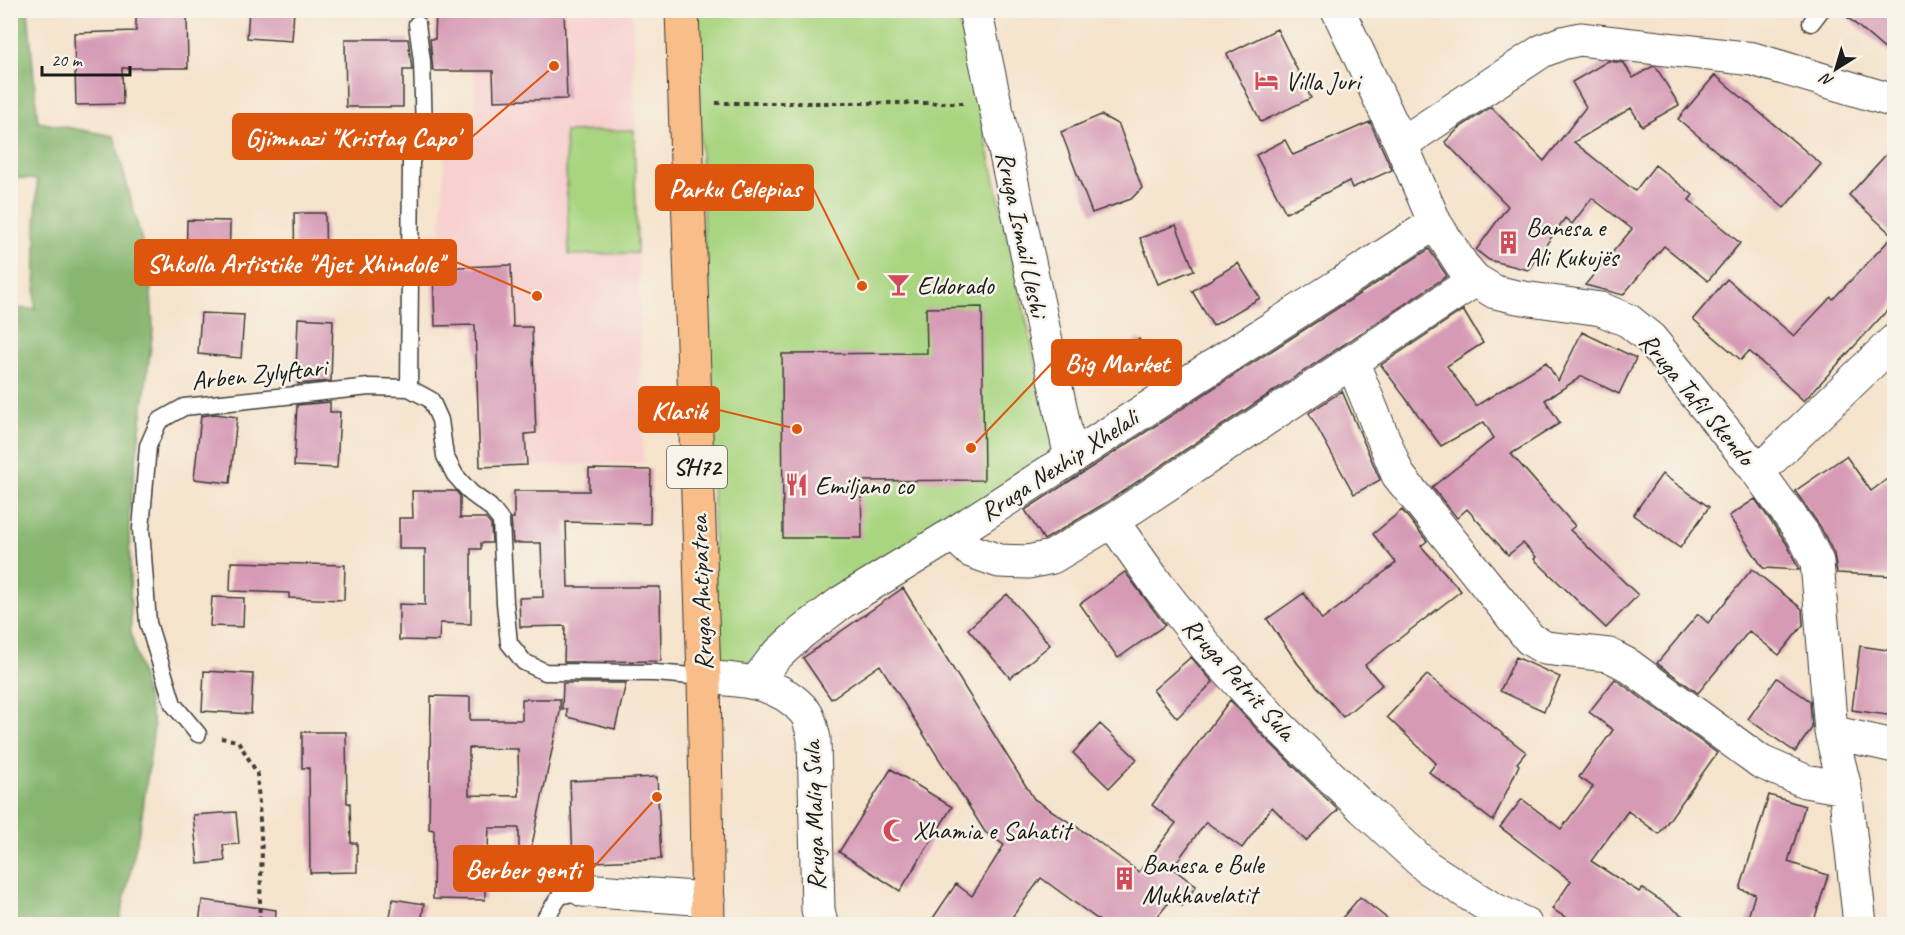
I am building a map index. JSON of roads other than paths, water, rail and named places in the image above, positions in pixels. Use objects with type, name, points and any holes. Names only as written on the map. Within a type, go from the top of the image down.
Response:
[{"type":"main road","name":"Rruga Antipatrea","points":[[682,10],[704,677],[708,912]]},
{"type":"street","name":"Rruga Ismail Lleshi","points":[[975,10],[1071,458]]},
{"type":"street","name":"Rruga Tafil Skendo","points":[[1338,10],[1435,223],[1462,265],[1475,280],[1495,292],[1601,309],[1629,321],[1651,339],[1758,472],[1803,534],[1817,562],[1831,732],[1845,788],[1860,924]]},
{"type":"street","points":[[1401,144],[1542,51],[1580,39],[1753,59],[1894,100]]},
{"type":"street","name":"Rruga Nexhip Xhelali","points":[[756,682],[775,657],[802,632],[843,602],[953,534],[1435,223]]},
{"type":"street","points":[[953,534],[970,551],[999,561],[1028,562],[1052,557],[1112,521],[1475,280]]},
{"type":"street","points":[[1758,472],[1894,341]]},
{"type":"street","points":[[1352,361],[1398,475],[1530,639],[1545,648],[1609,655],[1629,665],[1761,762],[1805,782],[1845,788]]},
{"type":"street","name":"Rruga Petrit Sula","points":[[1112,521],[1156,583],[1207,648],[1280,726],[1363,808],[1427,867],[1491,908],[1525,924]]},
{"type":"street","name":"Rruga Maliq Sula","points":[[704,677],[756,682],[785,694],[806,713],[814,739],[818,909],[821,924]]},
{"type":"street","points":[[1831,732],[1894,746]]},
{"type":"street","points":[[583,890],[708,912]]},
{"type":"lane","points":[[417,24],[422,61],[424,132],[411,161],[409,388],[431,400],[440,420],[445,456],[455,476],[471,493],[490,507],[501,521],[509,643],[525,662],[545,672],[655,673],[704,677]]},
{"type":"lane","name":"Arben Zylyftari","points":[[198,734],[173,704],[148,623],[141,530],[148,446],[159,421],[184,407],[369,387],[409,388]]},
{"type":"lane","points":[[541,924],[560,896],[583,890]]},
{"type":"place","name":"Gjimnazi ''Kristaq Capo'","points":[[554,66]]},
{"type":"place","name":"Villa Juri","points":[[1267,81]]},
{"type":"place","name":"Banesa e Ali Kukujës","points":[[1508,242]]},
{"type":"place","name":"Eldorado","points":[[899,285]]},
{"type":"place","name":"Parku Celepias","points":[[862,286]]},
{"type":"place","name":"Shkolla Artistike ''Ajet Xhindole''","points":[[537,296]]},
{"type":"place","name":"Klasik","points":[[797,429]]},
{"type":"place","name":"Big Market","points":[[971,448]]},
{"type":"place","name":"Emiljano co","points":[[797,485]]},
{"type":"place","name":"Berber genti","points":[[657,797]]},
{"type":"place","name":"Xhamia e Sahatit","points":[[895,830]]},
{"type":"place","name":"Banesa e Bule Mukhavelatit","points":[[1124,879]]}]
